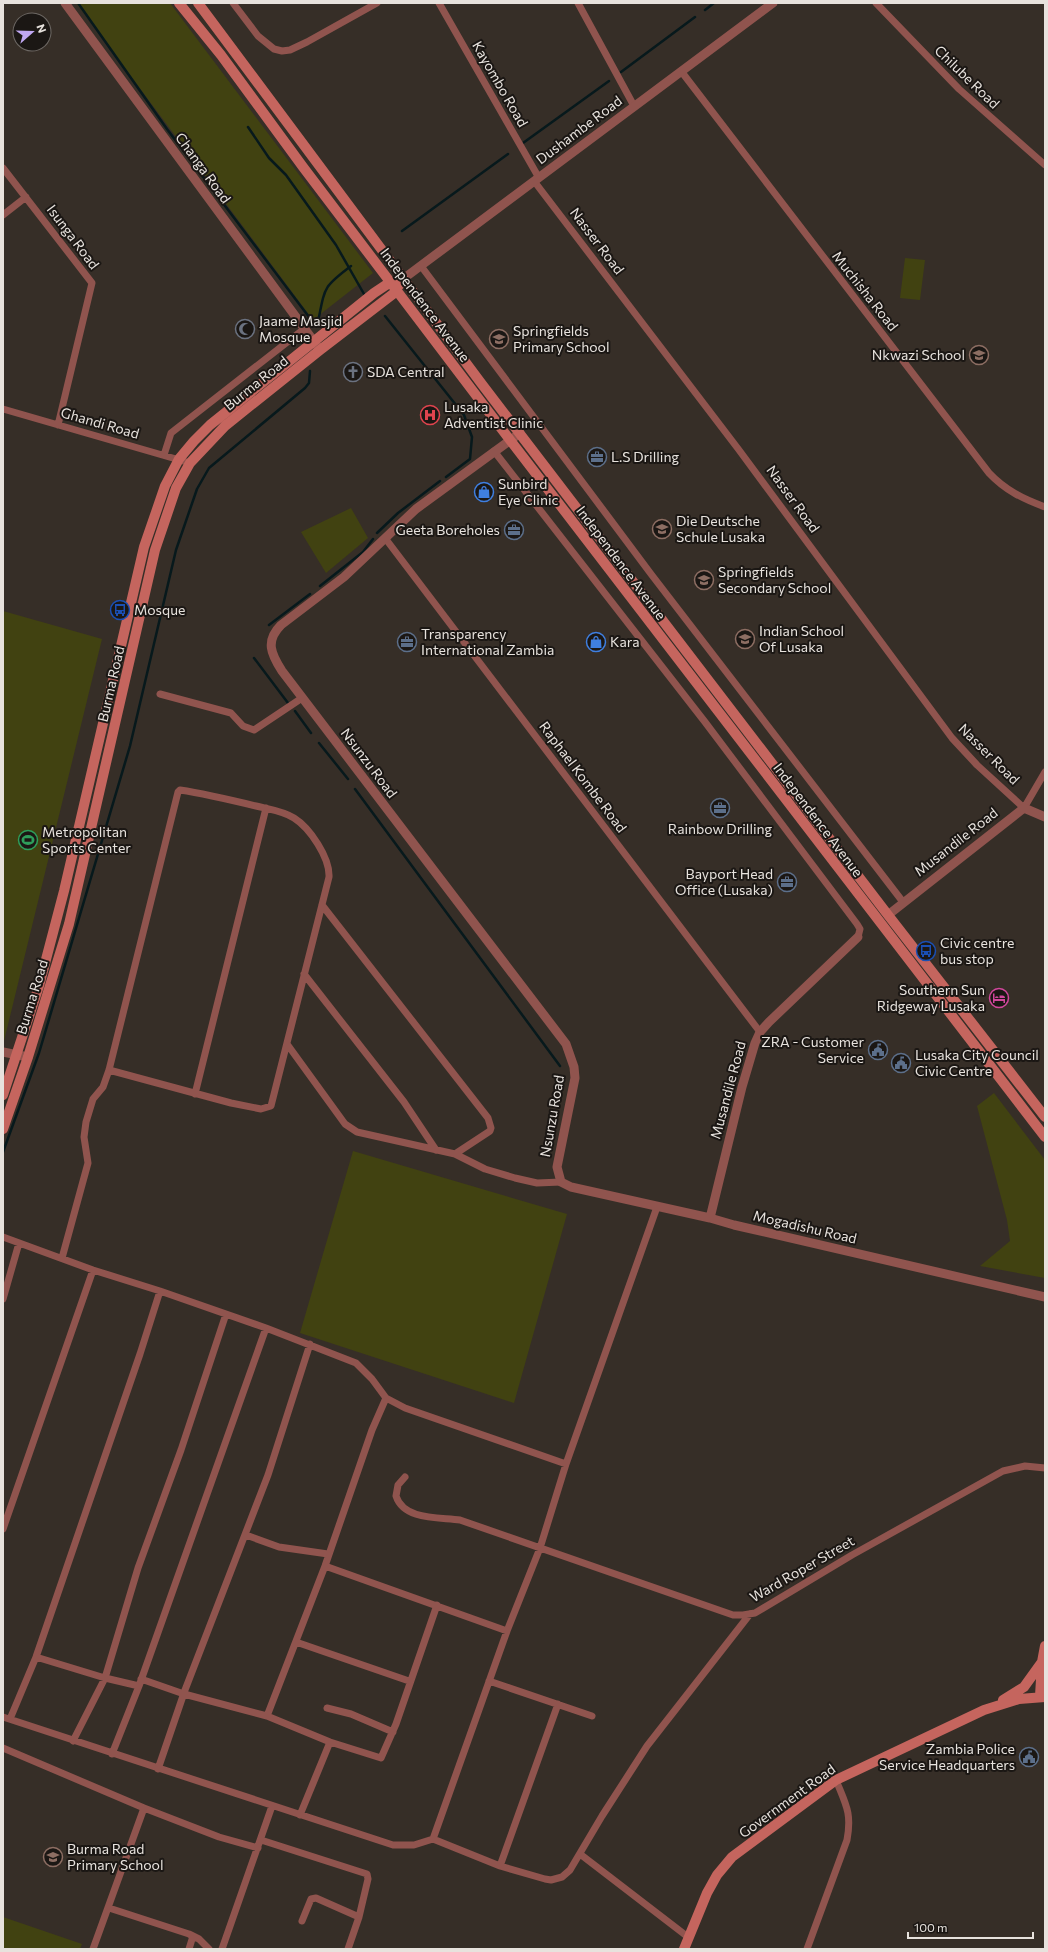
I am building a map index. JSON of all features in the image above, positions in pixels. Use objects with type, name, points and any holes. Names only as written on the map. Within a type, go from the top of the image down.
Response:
[{"type":"main road","name":"Independence Avenue","points":[[179,3],[221,55],[303,167],[510,440],[1045,1137]]},
{"type":"main road","name":"Independence Avenue","points":[[198,3],[403,279],[520,433],[888,915],[1045,1117]]},
{"type":"main road","name":"Burma Road","points":[[3,1129],[28,1057],[69,924],[155,550],[169,503],[190,463],[225,426],[374,294],[386,285],[394,286],[403,279]]},
{"type":"main road","name":"Burma Road","points":[[3,1095],[39,986],[64,892],[144,547],[159,502],[179,459],[194,440],[210,425],[317,346]]},
{"type":"main road","points":[[1043,1696],[1042,1662],[1045,1646]]},
{"type":"main road","points":[[999,1704],[1024,1687],[1042,1662]]},
{"type":"main road","name":"Government Road","points":[[684,1949],[688,1937],[717,1875],[732,1857],[836,1780],[999,1704],[1043,1696]]},
{"type":"street","name":"Changa Road","points":[[65,3],[317,346]]},
{"type":"street","points":[[233,3],[258,36],[274,49],[282,51],[290,50],[307,42],[376,3]]},
{"type":"street","name":"Kayombo Road","points":[[439,3],[536,180]]},
{"type":"street","points":[[578,3],[634,106]]},
{"type":"street","name":"Dushambe Road","points":[[403,279],[773,3]]},
{"type":"street","name":"Chilube Road","points":[[876,3],[964,93],[1045,165]]},
{"type":"street","name":"Muchisha Road","points":[[681,71],[989,473],[1007,490],[1045,507]]},
{"type":"street","name":"Isunga Road","points":[[3,168],[92,286],[58,425]]},
{"type":"street","name":"Nasser Road","points":[[536,180],[739,450],[952,738],[978,766],[1024,808],[1045,817]]},
{"type":"street","points":[[3,215],[26,197]]},
{"type":"street","points":[[421,266],[651,574],[903,902]]},
{"type":"street","points":[[164,455],[171,434],[304,329]]},
{"type":"street","name":"Ghandi Road","points":[[3,409],[190,463]]},
{"type":"street","name":"Nsunzu Road","points":[[520,433],[416,509],[344,577],[281,625],[273,635],[271,649],[274,658],[302,698],[566,1044],[574,1067],[574,1078],[557,1167],[561,1182]]},
{"type":"street","points":[[494,451],[705,722],[853,918],[860,929],[858,937]]},
{"type":"street","name":"Raphael Kombe Road","points":[[385,538],[760,1032]]},
{"type":"street","points":[[160,694],[232,713],[243,726],[254,730],[302,698]]},
{"type":"street","points":[[1024,808],[1045,772]]},
{"type":"street","points":[[62,1258],[88,1163],[84,1137],[86,1122],[93,1099],[103,1087],[109,1070],[178,792],[180,790],[217,796],[266,808],[294,818],[306,830],[326,858],[329,868],[329,877],[273,1104],[269,1108],[261,1110],[195,1094],[109,1070]]},
{"type":"street","points":[[195,1094],[266,808]]},
{"type":"street","name":"Musandile Road","points":[[888,915],[1024,808]]},
{"type":"street","points":[[322,905],[488,1118],[491,1128],[487,1135],[455,1154]]},
{"type":"street","name":"Musandile Road","points":[[710,1218],[742,1088],[755,1043],[760,1032],[858,937]]},
{"type":"street","points":[[304,974],[404,1102],[436,1150]]},
{"type":"street","points":[[287,1044],[350,1128],[365,1135],[455,1154],[493,1172],[537,1182],[561,1182]]},
{"type":"street","points":[[3,1052],[28,1057]]},
{"type":"street","name":"Mogadishu Road","points":[[561,1182],[571,1187],[710,1218],[734,1225],[1045,1297]]},
{"type":"street","points":[[433,1839],[507,1631],[540,1548],[566,1464],[657,1207]]},
{"type":"street","points":[[3,1237],[93,1270],[160,1291],[310,1344],[356,1363],[372,1379],[386,1398],[419,1414],[566,1464]]},
{"type":"street","points":[[3,1299],[19,1243]]},
{"type":"street","points":[[3,1529],[93,1270]]},
{"type":"street","points":[[160,1291],[140,1354],[36,1657],[6,1718],[393,1845],[414,1845],[433,1839],[500,1866],[546,1879],[557,1879],[566,1874],[580,1854],[602,1816],[647,1746],[750,1614]]},
{"type":"street","points":[[73,1740],[105,1678],[138,1568],[181,1450],[226,1314]]},
{"type":"street","points":[[112,1754],[140,1683],[266,1328]]},
{"type":"street","points":[[158,1769],[234,1559],[246,1535],[268,1475],[310,1344]]},
{"type":"street","points":[[267,1716],[325,1566],[372,1430],[386,1398]]},
{"type":"street","name":"Ward Roper Street","points":[[405,1477],[398,1485],[396,1496],[402,1505],[415,1514],[434,1519],[460,1520],[733,1615],[750,1614],[788,1594],[934,1508],[1003,1471],[1025,1466],[1045,1468]]},
{"type":"street","points":[[246,1535],[275,1546],[328,1554]]},
{"type":"street","points":[[325,1566],[507,1631]]},
{"type":"street","points":[[36,1657],[105,1678],[140,1683],[267,1716],[330,1742],[381,1758],[393,1732],[437,1605]]},
{"type":"street","points":[[296,1642],[410,1681]]},
{"type":"street","points":[[489,1681],[592,1716]]},
{"type":"street","points":[[500,1866],[558,1704]]},
{"type":"street","points":[[327,1708],[351,1714],[393,1732]]},
{"type":"street","points":[[300,1815],[330,1742]]},
{"type":"street","points":[[3,1748],[144,1808],[219,1837],[258,1848]]},
{"type":"street","points":[[807,1949],[847,1840],[850,1825],[849,1812],[836,1780]]},
{"type":"street","points":[[222,1949],[272,1806]]},
{"type":"street","points":[[93,1949],[144,1808]]},
{"type":"street","points":[[261,1840],[367,1874],[368,1879],[359,1917],[348,1949]]},
{"type":"street","points":[[580,1854],[688,1937]]},
{"type":"street","points":[[302,1921],[311,1899],[316,1898],[359,1917]]},
{"type":"street","points":[[109,1908],[193,1936],[200,1939],[209,1949]]},
{"type":"street","points":[[189,1949],[193,1936]]},
{"type":"shaded area","points":[[76,3],[170,3],[373,273],[313,320]]},
{"type":"shaded area","points":[[905,258],[925,260],[920,300],[900,298]]},
{"type":"shaded area","points":[[351,508],[368,538],[326,573],[301,532]]},
{"type":"shaded area","name":"Metropolitan Sports Center","points":[[3,611],[102,639],[4,1041],[3,1041]]},
{"type":"shaded area","points":[[994,1093],[1045,1160],[1045,1278],[980,1266],[1010,1241],[1007,1220],[977,1106]]},
{"type":"shaded area","points":[[353,1151],[567,1214],[514,1403],[300,1333]]},
{"type":"shaded area","points":[[3,1917],[82,1944],[80,1949],[3,1949]]},
{"type":"waterway","points":[[78,3],[167,129],[309,317],[315,320]]},
{"type":"waterway","points":[[705,10],[714,3]]},
{"type":"waterway","points":[[621,72],[695,17]]},
{"type":"waterway","points":[[523,143],[609,81]]},
{"type":"waterway","points":[[248,127],[269,158],[286,175],[336,245],[364,294]]},
{"type":"waterway","points":[[402,231],[508,154]]},
{"type":"waterway","points":[[318,322],[324,294],[330,284],[351,266]]},
{"type":"waterway","points":[[385,316],[464,415],[472,437],[470,459],[446,477]]},
{"type":"waterway","points":[[3,1152],[39,1053],[130,746],[176,550],[197,489],[209,468],[305,388],[309,383],[310,371]]},
{"type":"waterway","points":[[377,533],[398,513],[440,481]]},
{"type":"waterway","points":[[320,586],[363,552],[373,539]]},
{"type":"waterway","points":[[269,625],[310,594]]},
{"type":"waterway","points":[[254,658],[288,703]]},
{"type":"waterway","points":[[295,711],[311,733]]},
{"type":"waterway","points":[[319,743],[348,779]]},
{"type":"waterway","points":[[355,789],[560,1066]]},
{"type":"place","name":"Jaame Masjid Mosque","points":[[245,329]]},
{"type":"place","name":"Springfields Primary School","points":[[499,339]]},
{"type":"place","name":"Nkwazi School","points":[[979,355]]},
{"type":"place","name":"SDA Central","points":[[353,372]]},
{"type":"place","name":"Lusaka Adventist Clinic","points":[[430,415]]},
{"type":"place","name":"L.S Drilling","points":[[597,457]]},
{"type":"place","name":"Sunbird Eye Clinic","points":[[484,492]]},
{"type":"place","name":"Die Deutsche Schule Lusaka","points":[[662,529]]},
{"type":"place","name":"Geeta Boreholes","points":[[514,530]]},
{"type":"place","name":"Springfields Secondary School","points":[[704,580]]},
{"type":"place","name":"Mosque","points":[[120,610]]},
{"type":"place","name":"Indian School Of Lusaka","points":[[745,639]]},
{"type":"place","name":"Transparency International Zambia","points":[[407,642]]},
{"type":"place","name":"Kara","points":[[596,642]]},
{"type":"place","name":"Rainbow Drilling","points":[[720,808]]},
{"type":"place","name":"Metropolitan Sports Center","points":[[28,840]]},
{"type":"place","name":"Bayport Head Office (Lusaka)","points":[[787,882]]},
{"type":"place","name":"Civic centre bus stop","points":[[926,951]]},
{"type":"place","name":"Southern Sun Ridgeway Lusaka","points":[[999,998]]},
{"type":"place","name":"ZRA - Customer Service","points":[[878,1050]]},
{"type":"place","name":"Lusaka City Council Civic Centre","points":[[901,1063]]},
{"type":"place","name":"Zambia Police Service Headquarters","points":[[1029,1757]]},
{"type":"place","name":"Burma Road Primary School","points":[[53,1857]]}]
